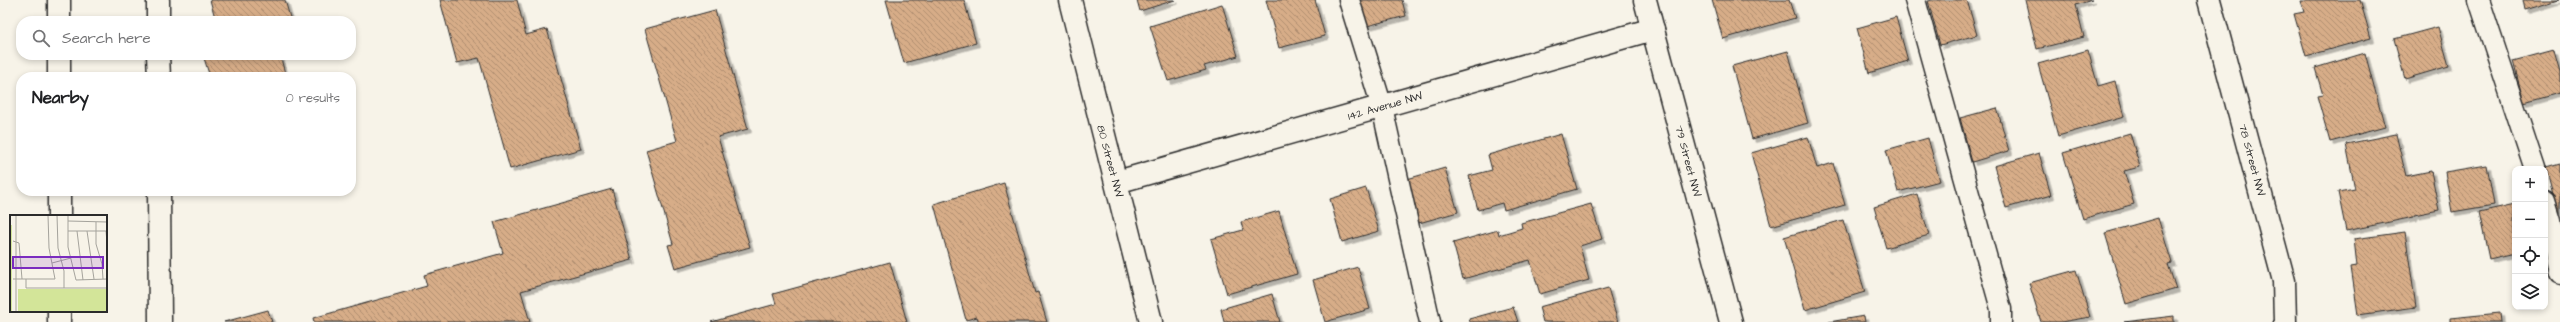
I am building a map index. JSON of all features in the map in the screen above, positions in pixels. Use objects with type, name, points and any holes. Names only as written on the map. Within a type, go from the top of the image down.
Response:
[{"type":"street","points":[[59,0],[59,16]]},
{"type":"street","points":[[158,0],[158,16]]},
{"type":"street","name":"80 Street NW","points":[[1070,0],[1092,94],[1117,182],[1151,322]]},
{"type":"street","name":"79 Street NW","points":[[1644,0],[1732,322]]},
{"type":"street","name":"78 Street NW","points":[[2209,0],[2284,281],[2285,322]]},
{"type":"street","name":"142 Avenue NW","points":[[1117,182],[1653,29]]},
{"type":"street","points":[[59,60],[59,72]]},
{"type":"street","points":[[158,60],[158,72]]},
{"type":"street","points":[[59,196],[59,215]]},
{"type":"street","points":[[159,196],[160,322]]},
{"type":"lane","points":[[1349,0],[1382,107],[1430,322]]},
{"type":"lane","points":[[1915,0],[2001,308],[2001,322]]},
{"type":"lane","points":[[2479,0],[2533,166]]},
{"type":"lane","points":[[2545,202],[2551,220],[2560,274]]},
{"type":"building","points":[[210,0],[285,0],[290,16],[215,16]]},
{"type":"building","points":[[440,0],[517,0],[526,35],[547,29],[581,149],[510,169],[479,58],[457,63]]},
{"type":"building","points":[[886,0],[964,0],[976,43],[904,63]]},
{"type":"building","points":[[1137,0],[1175,0],[1140,11]]},
{"type":"building","points":[[1266,0],[1315,0],[1325,36],[1279,48]]},
{"type":"building","points":[[1352,0],[1402,0],[1406,16],[1359,28]]},
{"type":"building","points":[[1712,0],[1789,0],[1795,18],[1723,39]]},
{"type":"building","points":[[1967,0],[1977,35],[1940,45],[1928,1]]},
{"type":"building","points":[[2025,0],[2092,0],[2076,5],[2084,37],[2037,49]]},
{"type":"building","points":[[2300,0],[2360,0],[2371,38],[2306,56],[2294,14],[2304,12]]},
{"type":"building","points":[[2523,0],[2559,0],[2525,10]]},
{"type":"building","points":[[1222,4],[1238,56],[1204,66],[1206,70],[1168,81],[1150,26]]},
{"type":"building","points":[[715,10],[748,129],[718,137],[750,247],[675,268],[668,245],[673,244],[646,150],[677,141],[645,29]]},
{"type":"building","points":[[1896,17],[1908,61],[1869,73],[1857,28]]},
{"type":"building","points":[[2438,27],[2449,66],[2405,79],[2394,39]]},
{"type":"building","points":[[2088,50],[2098,86],[2115,81],[2124,117],[2058,136],[2038,64]]},
{"type":"building","points":[[2554,50],[2560,71],[2560,93],[2524,103],[2513,61]]},
{"type":"building","points":[[1788,51],[1808,123],[1752,139],[1732,66]]},
{"type":"building","points":[[2365,53],[2385,127],[2330,142],[2317,96],[2323,95],[2315,68]]},
{"type":"building","points":[[205,60],[281,60],[285,72],[208,72]]},
{"type":"building","points":[[1997,108],[2009,151],[1972,162],[1960,118]]},
{"type":"building","points":[[2130,133],[2140,167],[2124,171],[2134,204],[2083,219],[2063,153]]},
{"type":"building","points":[[1561,134],[1577,189],[1504,210],[1502,203],[1478,210],[1469,176],[1492,170],[1488,155]]},
{"type":"building","points":[[2396,134],[2406,176],[2431,171],[2439,210],[2414,215],[2414,217],[2346,231],[2338,192],[2355,189],[2346,144]]},
{"type":"building","points":[[1808,137],[1817,168],[1833,163],[1845,205],[1771,226],[1751,153]]},
{"type":"building","points":[[1928,138],[1940,181],[1898,192],[1886,150]]},
{"type":"building","points":[[2039,153],[2051,195],[2006,208],[1994,166]]},
{"type":"building","points":[[2560,164],[2560,212],[2558,213],[2548,176],[2548,167]]},
{"type":"building","points":[[2487,165],[2494,205],[2452,212],[2445,172]]},
{"type":"building","points":[[1445,168],[1458,212],[1419,223],[1407,179]]},
{"type":"building","points":[[1004,183],[1035,293],[1038,292],[1047,322],[979,322],[977,317],[966,320],[934,204]]},
{"type":"building","points":[[1366,188],[1379,231],[1342,242],[1330,199]]},
{"type":"building","points":[[612,189],[632,260],[521,291],[530,322],[314,322],[313,318],[427,286],[424,275],[503,253],[494,222]]},
{"type":"building","points":[[1917,194],[1929,235],[1886,248],[1874,207]]},
{"type":"building","points":[[1591,204],[1602,239],[1580,246],[1589,280],[1540,294],[1530,260],[1463,279],[1453,243],[1498,230],[1499,235],[1522,228],[1521,223]]},
{"type":"building","points":[[2512,205],[2512,254],[2489,259],[2479,212]]},
{"type":"building","points":[[1279,211],[1297,274],[1227,294],[1211,239],[1243,230],[1241,222]]},
{"type":"building","points":[[2158,218],[2172,263],[2168,264],[2176,289],[2126,304],[2105,233]]},
{"type":"building","points":[[1843,220],[1865,292],[1805,310],[1784,237]]},
{"type":"building","points":[[2405,232],[2416,307],[2358,315],[2351,267],[2357,266],[2354,239]]},
{"type":"building","points":[[890,262],[907,322],[711,322],[776,304],[773,294]]},
{"type":"building","points":[[1358,267],[1370,309],[1325,322],[1313,280]]},
{"type":"building","points":[[2076,270],[2090,317],[2061,322],[2041,322],[2029,283]]},
{"type":"building","points":[[1608,288],[1618,322],[1543,322],[1539,307]]},
{"type":"building","points":[[1272,294],[1280,322],[1224,322],[1221,309]]},
{"type":"building","points":[[1513,307],[1518,322],[1470,322],[1469,319]]},
{"type":"building","points":[[268,310],[272,322],[224,322]]},
{"type":"building","points":[[2500,313],[2501,322],[2450,322],[2450,318]]},
{"type":"building","points":[[1864,316],[1865,322],[1829,322]]},
{"type":"building","points":[[2174,316],[2174,322],[2124,322]]}]
